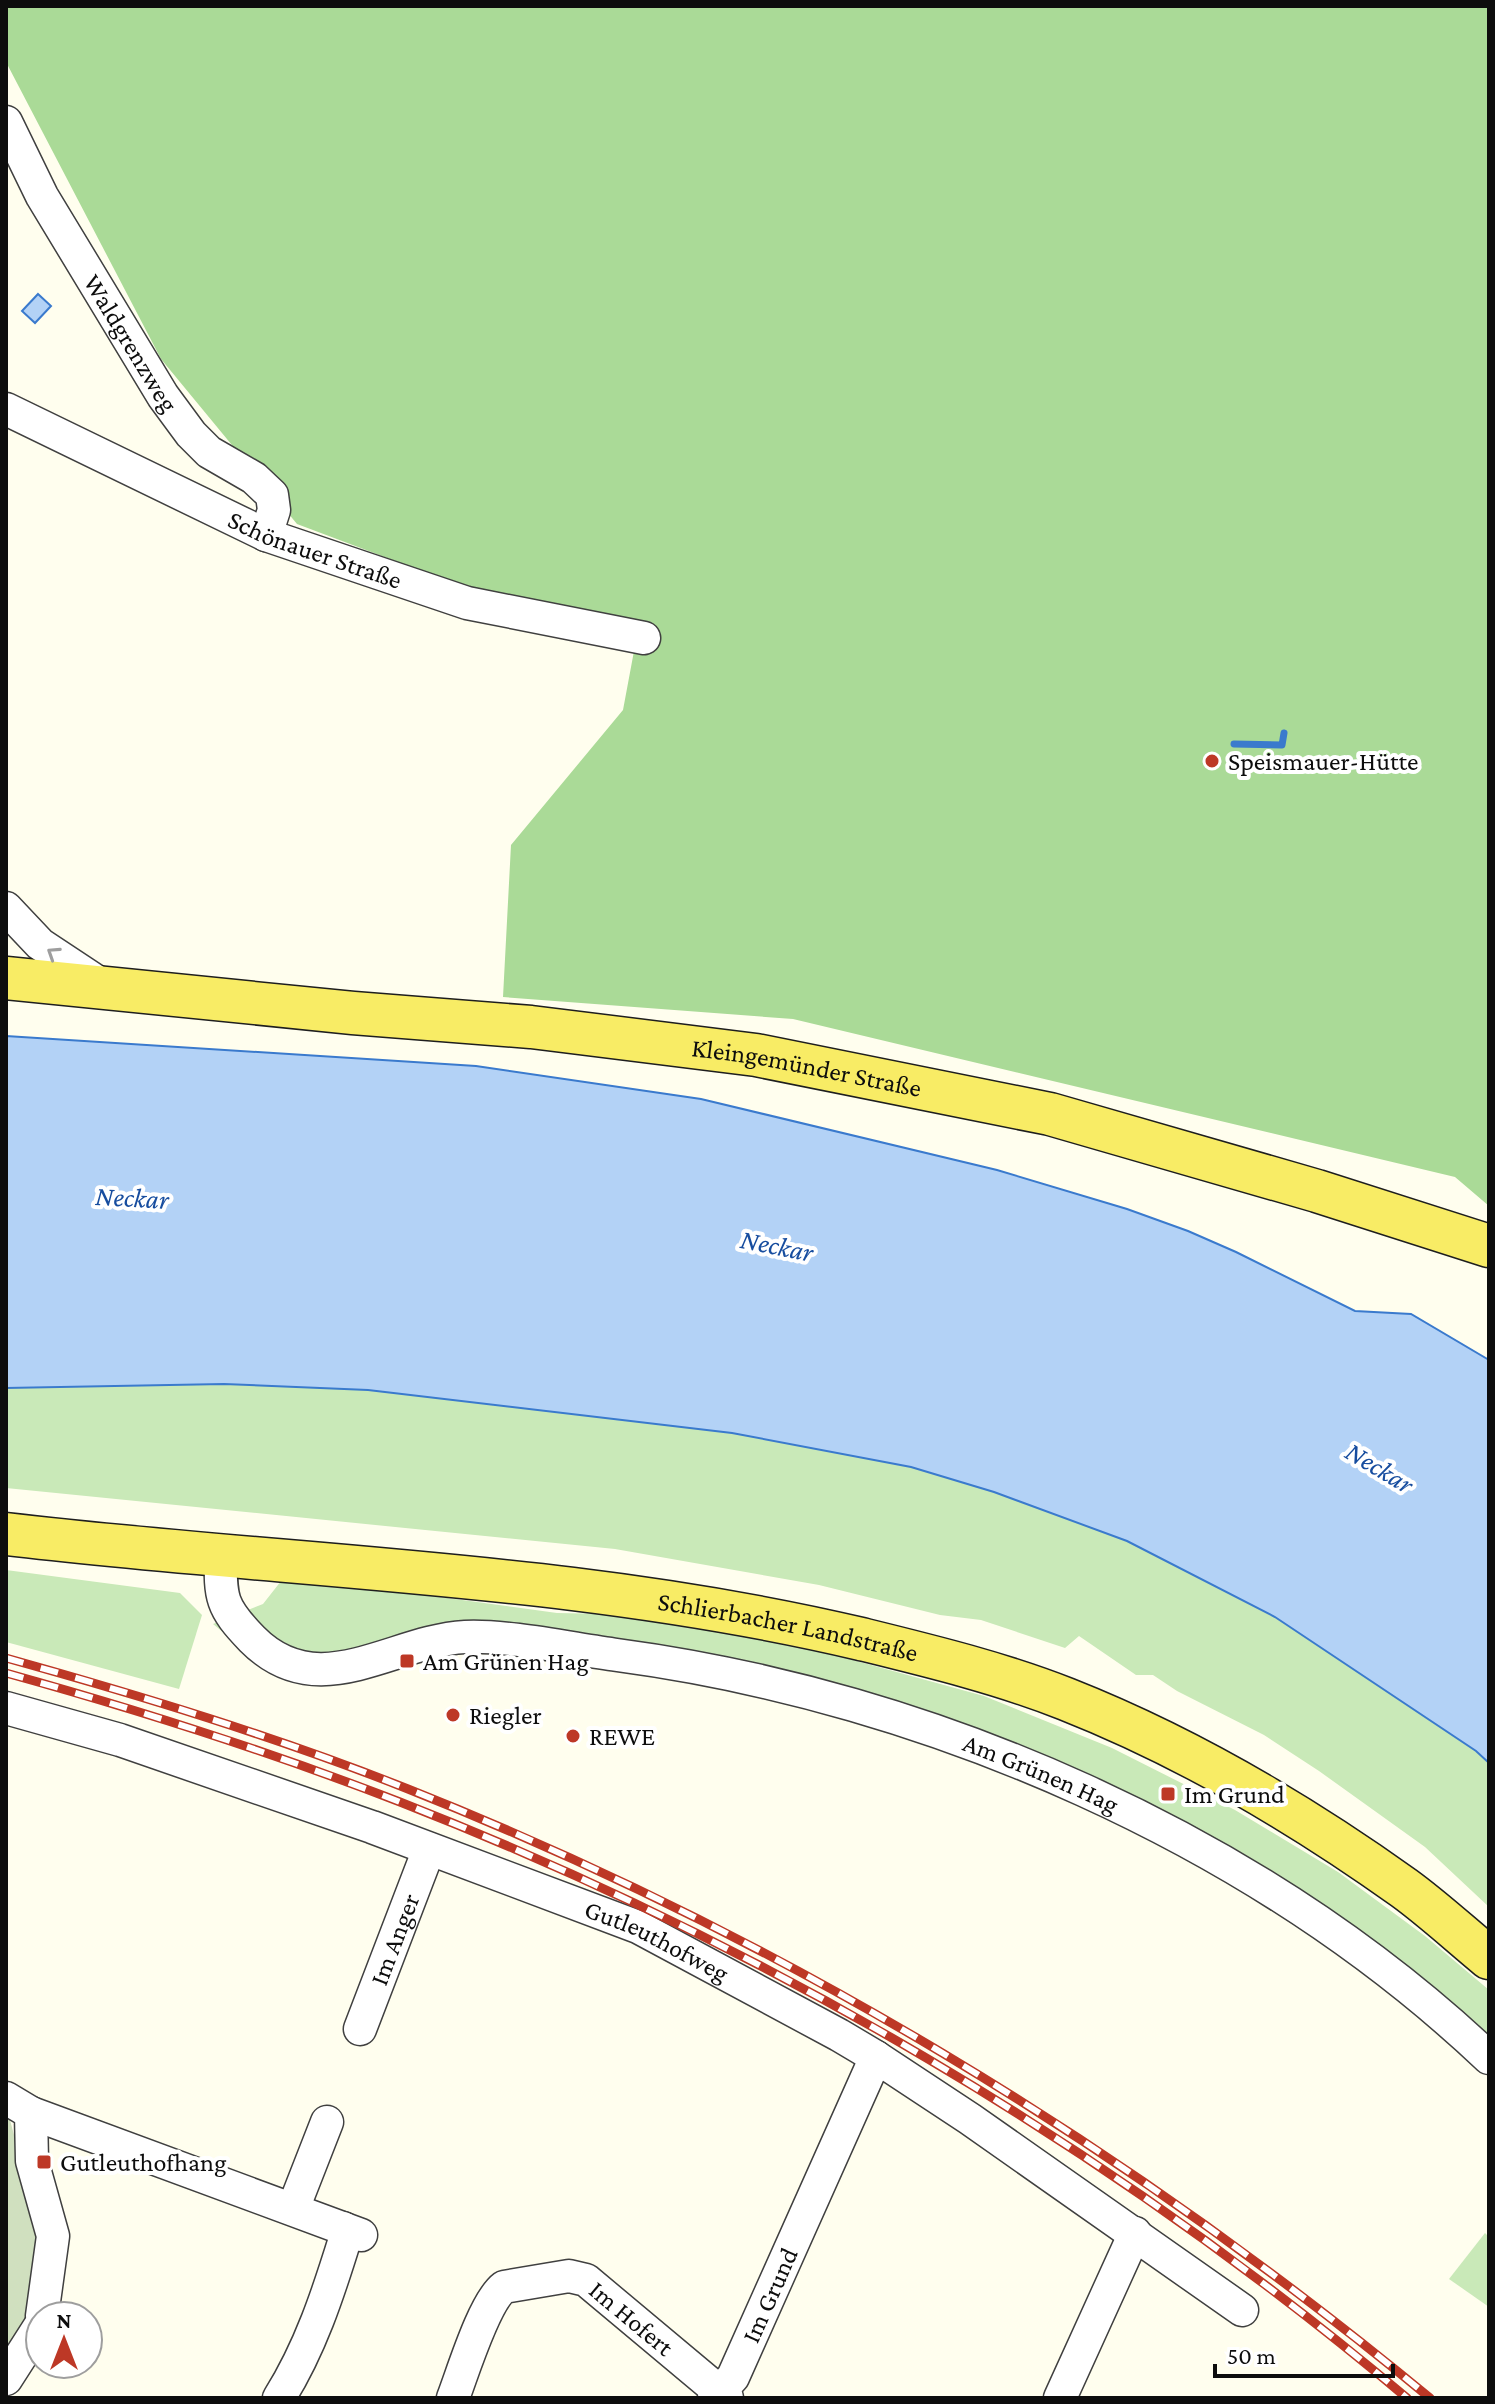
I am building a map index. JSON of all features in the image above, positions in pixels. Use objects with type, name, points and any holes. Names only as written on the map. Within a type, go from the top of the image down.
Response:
[{"type":"main road","name":"Kleingemünder Straße","points":[[6,978],[353,1013],[543,1028],[756,1055],[1050,1114],[1317,1191],[1489,1246]]},
{"type":"main road","name":"Schlierbacher Landstraße","points":[[6,1534],[569,1587],[693,1605],[845,1635],[1021,1683],[1143,1733],[1293,1815],[1405,1889],[1489,1958]]},
{"type":"street","name":"Waldgrenzweg","points":[[6,122],[42,196],[163,396],[191,434],[209,452],[260,482],[272,495],[274,510],[266,535]]},
{"type":"street","name":"Schönauer Straße","points":[[6,409],[266,535],[458,601],[644,638]]},
{"type":"street","name":"Kleingemünder Straße","points":[[6,908],[40,944],[107,988]]},
{"type":"street","name":"Am Grünen Hag","points":[[221,1555],[220,1590],[230,1615],[262,1648],[296,1665],[321,1670],[349,1668],[428,1643],[476,1637],[703,1667],[806,1691],[954,1739],[1058,1778],[1167,1830],[1259,1883],[1435,2009],[1489,2058]]},
{"type":"street","name":"Gutleuthofweg","points":[[6,1708],[120,1740],[372,1827],[638,1927],[876,2057],[1135,2233],[1242,2310]]},
{"type":"street","name":"Im Anger","points":[[360,2029],[429,1849]]},
{"type":"street","name":"Im Grund","points":[[721,2396],[733,2377],[876,2057]]},
{"type":"street","points":[[18,2106],[352,2232],[345,2239],[323,2308],[290,2382],[279,2398]]},
{"type":"street","points":[[18,2106],[53,2236],[44,2300]]},
{"type":"street","points":[[293,2209],[327,2122]]},
{"type":"street","points":[[1060,2398],[1135,2233]]},
{"type":"street","name":"Im Hofert","points":[[453,2398],[498,2291],[504,2287],[569,2276],[586,2280],[721,2396]]},
{"type":"street","points":[[6,2379],[24,2351]]},
{"type":"green space","points":[[6,6],[1489,6],[1489,1206],[1455,1177],[793,1019],[503,997],[511,845],[623,710],[634,651],[297,524],[161,359],[6,62]]},
{"type":"green space","points":[[224,1384],[368,1390],[732,1433],[911,1467],[994,1492],[1127,1541],[1275,1617],[1476,1751],[1489,1763],[1489,1907],[1425,1847],[1319,1771],[1264,1735],[1177,1691],[1153,1675],[1136,1675],[1079,1636],[1065,1648],[981,1620],[940,1615],[819,1585],[615,1549],[6,1488],[6,1388]]},
{"type":"green space","points":[[6,1570],[180,1593],[202,1615],[179,1689],[6,1642]]},
{"type":"green space","points":[[285,1576],[557,1613],[611,1614],[665,1621],[802,1646],[984,1696],[1112,1748],[1235,1810],[1338,1872],[1425,1936],[1489,1990],[1489,2071],[1387,1989],[1227,1878],[1017,1775],[719,1679],[510,1647],[442,1650],[342,1685],[294,1681],[269,1670],[213,1624],[263,1604]]},
{"type":"green space","points":[[6,2117],[10,2120],[41,2236],[31,2300],[24,2300],[24,2330],[6,2368]]},
{"type":"green space","points":[[1485,2233],[1489,2237],[1489,2307],[1449,2279]]},
{"type":"water","points":[[38,294],[51,306],[35,323],[22,311]]},
{"type":"water","name":"Neckar","points":[[6,1036],[476,1066],[701,1099],[997,1170],[1127,1209],[1236,1252],[1355,1311],[1411,1314],[1489,1360],[1489,1763],[1476,1751],[1275,1617],[1127,1541],[994,1492],[911,1467],[732,1433],[368,1390],[224,1384],[6,1388]]},
{"type":"waterway","points":[[1234,744],[1282,745],[1284,733]]},
{"type":"railway","points":[[6,1658],[209,1718],[359,1770],[546,1847],[681,1910],[813,1979],[943,2053],[1070,2132],[1193,2216],[1313,2305],[1430,2398]]},
{"type":"railway","points":[[6,1673],[204,1733],[400,1802],[536,1858],[669,1920],[800,1987],[928,2059],[1053,2137],[1175,2219],[1293,2306],[1407,2398]]},
{"type":"place","name":"Speismauer-Hütte","points":[[1212,761]]},
{"type":"place","name":"Am Grünen Hag","points":[[407,1661]]},
{"type":"place","name":"Riegler","points":[[453,1715]]},
{"type":"place","name":"REWE","points":[[573,1736]]},
{"type":"place","name":"Im Grund","points":[[1168,1794]]},
{"type":"place","name":"Gutleuthofhang","points":[[44,2162]]}]
